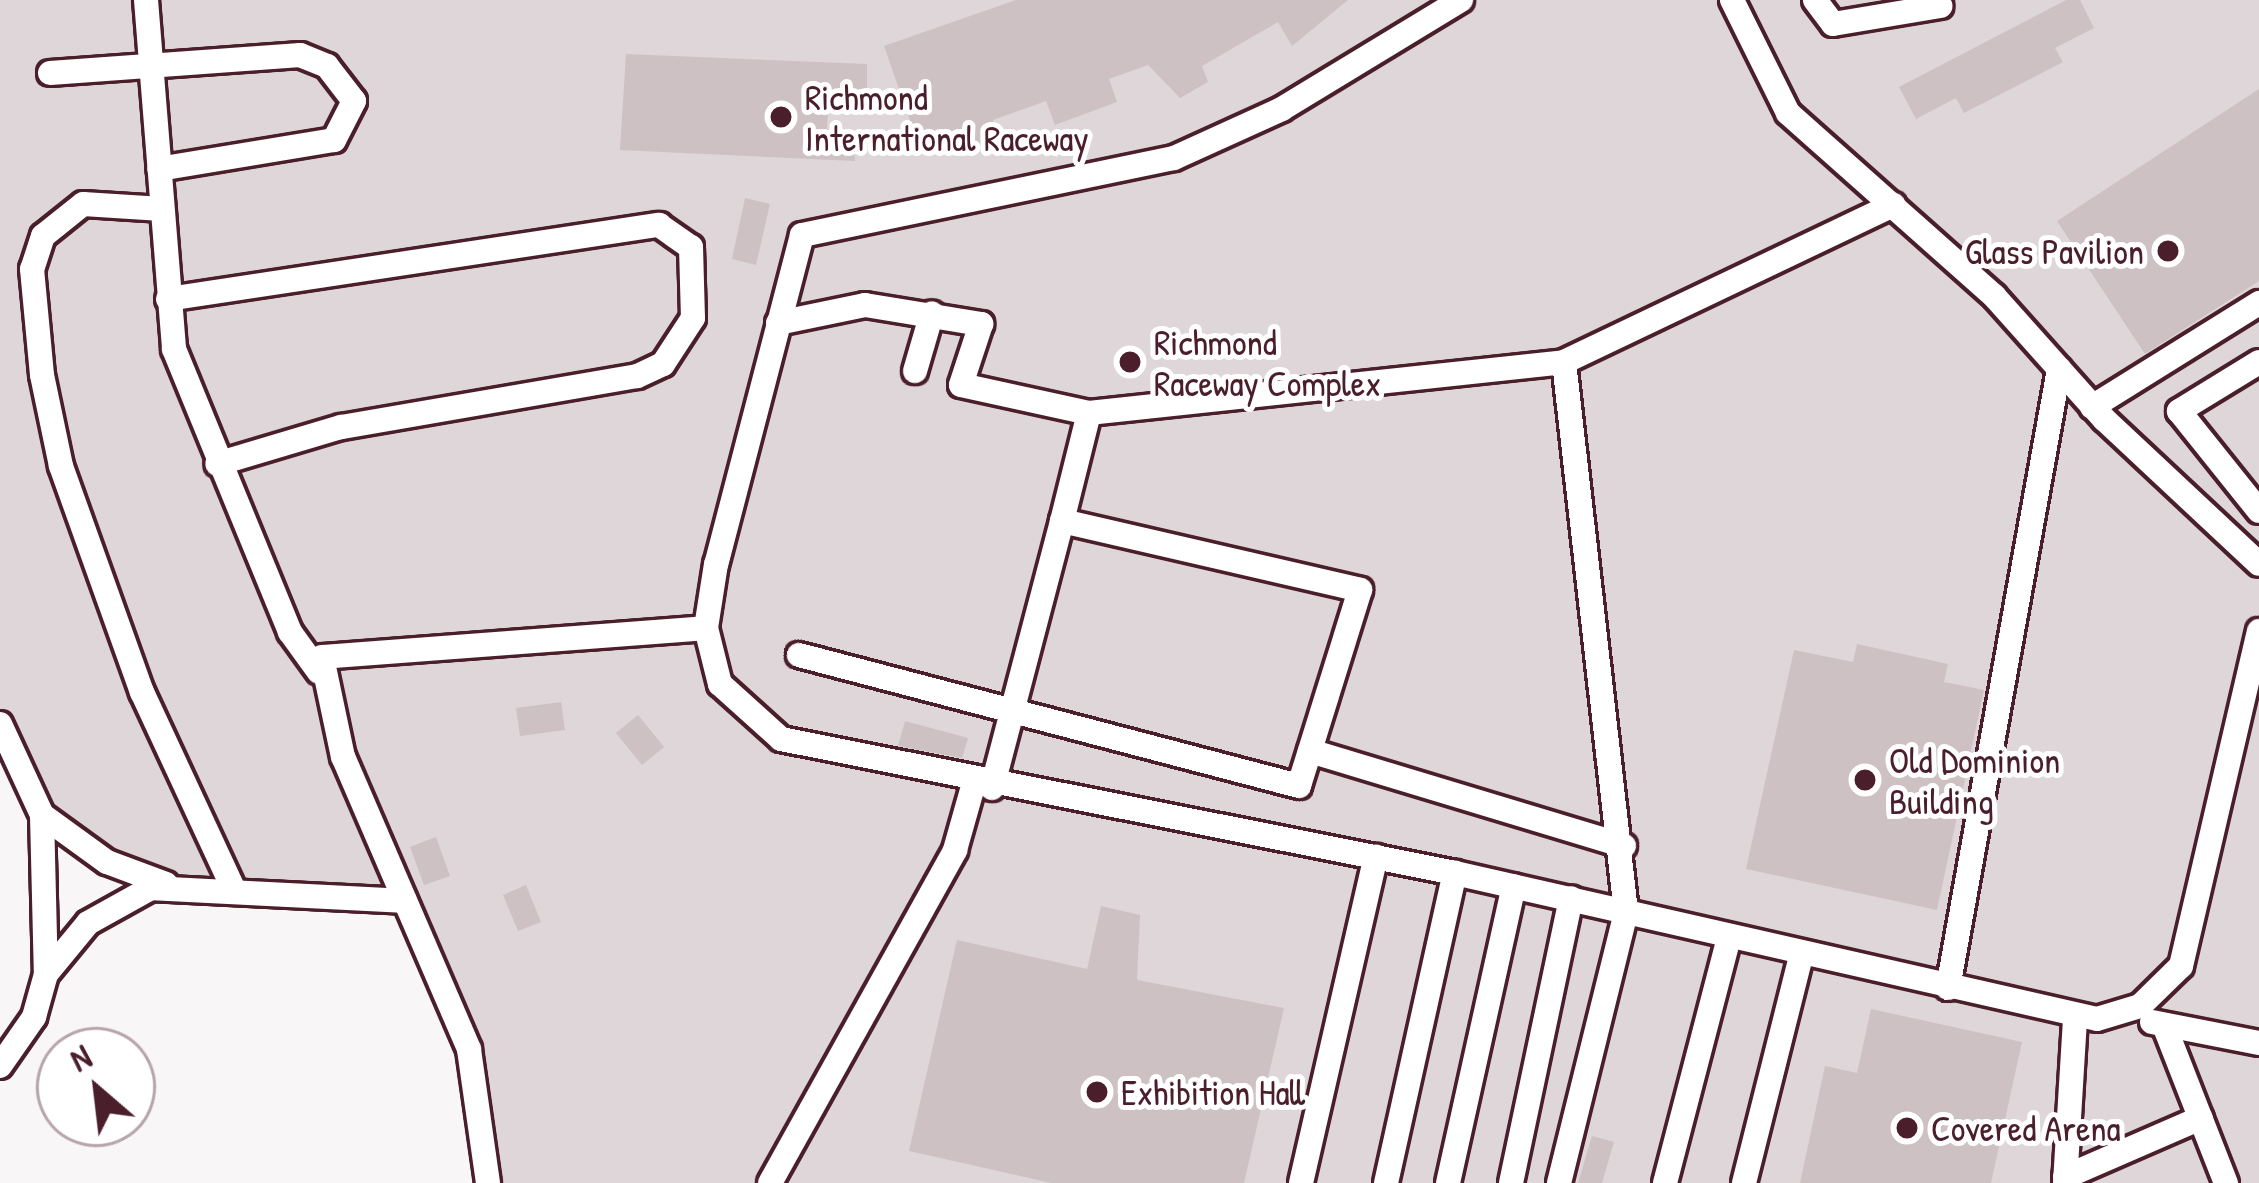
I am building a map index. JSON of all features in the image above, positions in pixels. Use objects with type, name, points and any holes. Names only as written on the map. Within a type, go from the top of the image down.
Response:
[{"type":"street","points":[[146,0],[168,299],[217,464],[319,672],[405,901],[469,1049],[488,1183]]},
{"type":"street","points":[[1461,0],[1282,109],[1174,158],[945,213],[814,226],[778,322],[706,628],[720,684],[781,739],[983,785],[1376,856],[1571,898],[2074,1019],[2120,1015],[2259,1043]]},
{"type":"street","points":[[1732,0],[1787,113],[1893,205],[2092,407],[2259,564]]},
{"type":"street","points":[[1815,0],[1833,24],[1941,6]]},
{"type":"street","points":[[50,73],[301,55],[327,66],[354,100],[334,140],[159,169]]},
{"type":"street","points":[[162,209],[83,204],[43,236],[32,269],[42,375],[61,466],[142,692],[233,888]]},
{"type":"street","points":[[778,322],[865,305],[981,324],[961,385],[1089,413],[1564,362],[1893,205]]},
{"type":"street","points":[[168,299],[658,225],[691,247],[693,318],[650,370],[341,427],[217,464]]},
{"type":"street","points":[[2092,407],[2259,303]]},
{"type":"street","points":[[915,370],[932,313]]},
{"type":"street","points":[[1559,1183],[1626,911],[1624,846],[1564,362]]},
{"type":"street","points":[[2259,362],[2179,411],[2259,512]]},
{"type":"street","points":[[1948,988],[2059,369]]},
{"type":"street","points":[[770,1183],[955,850],[983,785],[1012,714],[1089,413]]},
{"type":"street","points":[[799,655],[1299,786],[1360,590],[1062,521]]},
{"type":"street","points":[[319,672],[330,653],[377,645],[706,628]]},
{"type":"street","points":[[2120,1015],[2181,966],[2259,631]]},
{"type":"street","points":[[0,724],[42,815],[46,974],[34,1017],[0,1066]]},
{"type":"street","points":[[1310,751],[1624,846]]},
{"type":"street","points":[[42,815],[107,862],[166,884],[405,901]]},
{"type":"street","points":[[1301,1183],[1376,856]]},
{"type":"street","points":[[1386,1183],[1455,873]]},
{"type":"street","points":[[46,974],[100,914],[166,884]]},
{"type":"street","points":[[1448,1183],[1514,886]]},
{"type":"street","points":[[1511,1183],[1571,898]]},
{"type":"street","points":[[1665,1183],[1729,938]]},
{"type":"street","points":[[1744,1183],[1801,956]]},
{"type":"street","points":[[2074,1019],[2065,1180],[2201,1118]]},
{"type":"street","points":[[2164,1025],[2226,1183]]},
{"type":"shaded area","name":"Richmond Raceway Complex","points":[[0,0],[2259,0],[2259,1183],[488,1183],[476,1073],[405,901],[173,882],[42,815],[0,724]]},
{"type":"building","points":[[1016,0],[1348,0],[1292,46],[1278,22],[1202,66],[1208,82],[1180,98],[1148,65],[1109,79],[1117,102],[1055,125],[1046,101],[993,120],[994,146],[920,149],[884,46]]},
{"type":"building","points":[[2066,0],[2080,0],[2094,28],[2055,48],[2063,62],[1964,113],[1956,98],[1916,119],[1899,87]]},
{"type":"building","points":[[626,54],[867,64],[867,94],[830,92],[826,137],[854,136],[855,161],[620,150]]},
{"type":"building","name":"Glass Pavilion","points":[[2259,89],[2259,281],[2145,354],[2057,221]]},
{"type":"building","points":[[745,198],[770,204],[756,265],[732,259]]},
{"type":"building","name":"Old Dominion Building","points":[[1857,644],[1948,664],[1944,682],[1984,690],[1937,910],[1746,869],[1794,650],[1853,662]]},
{"type":"building","points":[[561,702],[565,730],[520,736],[516,708]]},
{"type":"building","points":[[638,715],[664,747],[642,765],[616,733]]},
{"type":"building","points":[[905,721],[968,738],[962,758],[898,746]]},
{"type":"building","points":[[436,837],[450,876],[424,885],[410,847]]},
{"type":"building","points":[[526,885],[541,922],[518,931],[503,895]]},
{"type":"building","name":"Exhibition Hall","points":[[1101,906],[1140,915],[1137,980],[1284,1008],[1244,1183],[1051,1183],[909,1151],[957,940],[1087,969]]},
{"type":"building","name":"Covered Arena","points":[[1871,1009],[2022,1042],[1991,1183],[1800,1183],[1825,1066],[1857,1073]]},
{"type":"building","points":[[1592,1136],[1614,1142],[1602,1183],[1578,1183]]},
{"type":"place","name":"Richmond International Raceway","points":[[781,117]]},
{"type":"place","name":"Glass Pavilion","points":[[2168,251]]},
{"type":"place","name":"Richmond Raceway Complex","points":[[1130,362]]},
{"type":"place","name":"Old Dominion Building","points":[[1865,780]]},
{"type":"place","name":"Exhibition Hall","points":[[1097,1092]]},
{"type":"place","name":"Covered Arena","points":[[1907,1128]]}]
